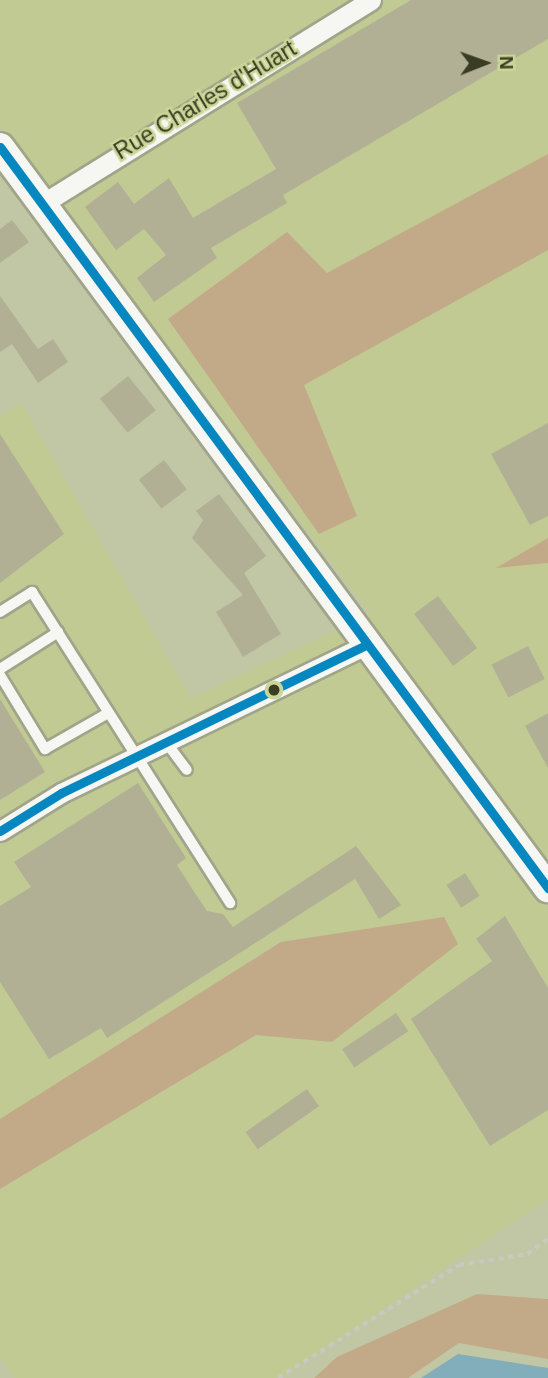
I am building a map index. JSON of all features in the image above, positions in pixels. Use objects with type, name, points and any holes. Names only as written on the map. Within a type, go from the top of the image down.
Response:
[{"type":"main road","points":[[0,147],[548,888]]},
{"type":"street","name":"Rue Charles d'Huart","points":[[42,204],[371,0]]},
{"type":"street","points":[[0,831],[165,741],[366,645]]},
{"type":"lane","points":[[0,612],[33,592],[230,904]]},
{"type":"lane","points":[[0,669],[58,632]]},
{"type":"lane","points":[[0,675],[44,749],[108,713]]},
{"type":"lane","points":[[165,741],[187,770]]},
{"type":"path","points":[[278,1378],[458,1265],[527,1254],[548,1238]]},
{"type":"shaded area","points":[[0,0],[548,0],[548,1199],[279,1378],[15,1378],[0,1358],[0,1189],[256,1035],[332,1042],[281,942],[0,1119],[0,416],[21,403],[191,698],[371,614],[0,126]]},
{"type":"shaded area","points":[[548,154],[548,250],[304,385],[357,516],[319,534],[168,319],[287,232],[327,273]]},
{"type":"shaded area","points":[[548,538],[548,563],[496,568]]},
{"type":"shaded area","points":[[444,917],[458,944],[332,1042],[256,1035],[0,1189],[0,1119],[281,942]]},
{"type":"shaded area","points":[[477,1294],[548,1299],[548,1359],[459,1343],[408,1378],[314,1378],[337,1357]]},
{"type":"water","points":[[458,1354],[548,1368],[548,1378],[421,1378]]},
{"type":"building","points":[[411,0],[548,0],[548,39],[283,195],[287,203],[211,248],[217,258],[154,302],[137,278],[166,255],[144,229],[116,250],[85,207],[118,182],[134,204],[169,178],[193,218],[276,169],[237,103]]},
{"type":"building","points":[[12,220],[29,242],[0,263],[0,229]]},
{"type":"building","points":[[0,296],[38,349],[53,339],[68,362],[38,383],[12,344],[0,352]]},
{"type":"building","points":[[128,376],[156,410],[128,433],[100,399]]},
{"type":"building","points":[[548,423],[548,516],[530,525],[491,454]]},
{"type":"building","points":[[0,434],[64,534],[0,583]]},
{"type":"building","points":[[164,460],[187,489],[162,509],[139,480]]},
{"type":"building","points":[[219,494],[266,556],[244,573],[281,634],[243,657],[216,612],[243,595],[192,538],[203,520],[196,511]]},
{"type":"building","points":[[438,596],[477,648],[453,666],[414,614]]},
{"type":"building","points":[[528,646],[545,679],[508,698],[491,665]]},
{"type":"building","points":[[0,699],[45,772],[0,800]]},
{"type":"building","points":[[548,713],[548,768],[525,726]]},
{"type":"building","points":[[138,783],[186,858],[177,865],[193,890],[207,911],[223,914],[233,927],[356,846],[401,905],[379,919],[355,879],[107,1038],[101,1028],[49,1059],[0,982],[0,906],[31,887],[14,862]]},
{"type":"building","points":[[465,873],[480,896],[461,908],[447,885]]},
{"type":"building","points":[[505,916],[548,988],[548,1110],[490,1146],[411,1019],[492,961],[476,939]]},
{"type":"building","points":[[396,1013],[408,1031],[354,1068],[342,1049]]},
{"type":"building","points":[[307,1089],[319,1106],[258,1149],[246,1132]]},
{"type":"transit line","points":[[0,147],[548,888]]},
{"type":"transit line","points":[[0,831],[61,793],[366,645]]}]
